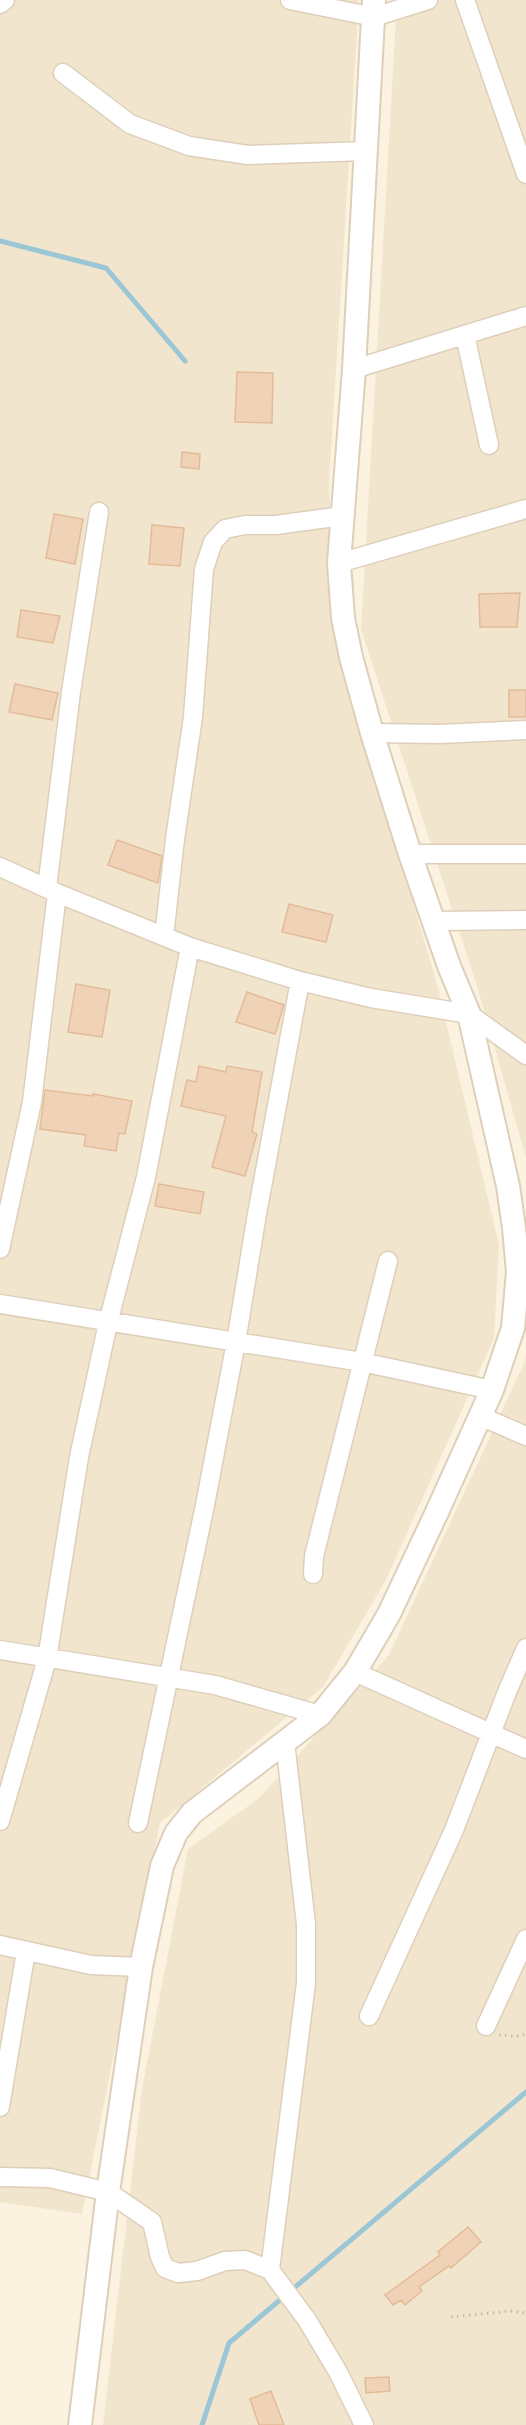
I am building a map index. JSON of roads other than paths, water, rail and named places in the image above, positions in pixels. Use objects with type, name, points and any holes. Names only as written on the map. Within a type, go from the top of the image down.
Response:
[{"type":"street","points":[[0,4],[5,0]]},
{"type":"street","points":[[290,0],[374,9],[428,0]]},
{"type":"street","points":[[465,0],[526,174]]},
{"type":"street","points":[[80,2425],[108,2192],[141,1966],[162,1866],[176,1833],[192,1813],[320,1715],[354,1672],[389,1614],[492,1390],[520,1321],[518,1272],[508,1186],[469,1014],[449,966],[410,854],[372,733],[343,618],[339,563],[354,369],[374,9]]},
{"type":"street","points":[[63,73],[130,124],[189,146],[248,155],[366,151]]},
{"type":"street","points":[[354,369],[526,316]]},
{"type":"street","points":[[465,335],[489,446]]},
{"type":"street","points":[[339,563],[526,510]]},
{"type":"street","points":[[0,1249],[32,1102],[71,692],[99,512]]},
{"type":"street","points":[[164,936],[175,839],[193,717],[204,569],[213,542],[225,529],[342,516]]},
{"type":"street","points":[[372,733],[440,734],[526,730]]},
{"type":"street","points":[[410,854],[526,854]]},
{"type":"street","points":[[0,867],[52,891],[190,947],[300,981],[371,998],[469,1014],[526,1055]]},
{"type":"street","points":[[434,921],[526,920]]},
{"type":"street","points":[[0,1821],[47,1659],[79,1457],[108,1323],[146,1177],[190,947]]},
{"type":"street","points":[[138,1823],[167,1676],[205,1505],[300,981]]},
{"type":"street","points":[[313,1574],[314,1556],[388,1261]]},
{"type":"street","points":[[0,1304],[362,1362],[492,1390]]},
{"type":"street","points":[[480,1416],[526,1436]]},
{"type":"street","points":[[369,2016],[454,1830],[526,1648]]},
{"type":"street","points":[[0,1650],[215,1685],[320,1715]]},
{"type":"street","points":[[354,1672],[526,1749]]},
{"type":"street","points":[[270,2270],[306,1983],[306,1924],[285,1742]]},
{"type":"street","points":[[486,2026],[526,1939]]},
{"type":"street","points":[[0,1945],[91,1965],[141,1966]]},
{"type":"street","points":[[0,2107],[26,1951]]},
{"type":"street","points":[[0,2177],[50,2178],[108,2192],[152,2222],[156,2231],[160,2257],[165,2268],[178,2273],[196,2271],[225,2261],[245,2260],[270,2270],[307,2320],[338,2372],[364,2425]]},
{"type":"waterway","points":[[0,241],[106,268],[185,361]]},
{"type":"waterway","points":[[202,2425],[229,2343],[526,2092]]}]
